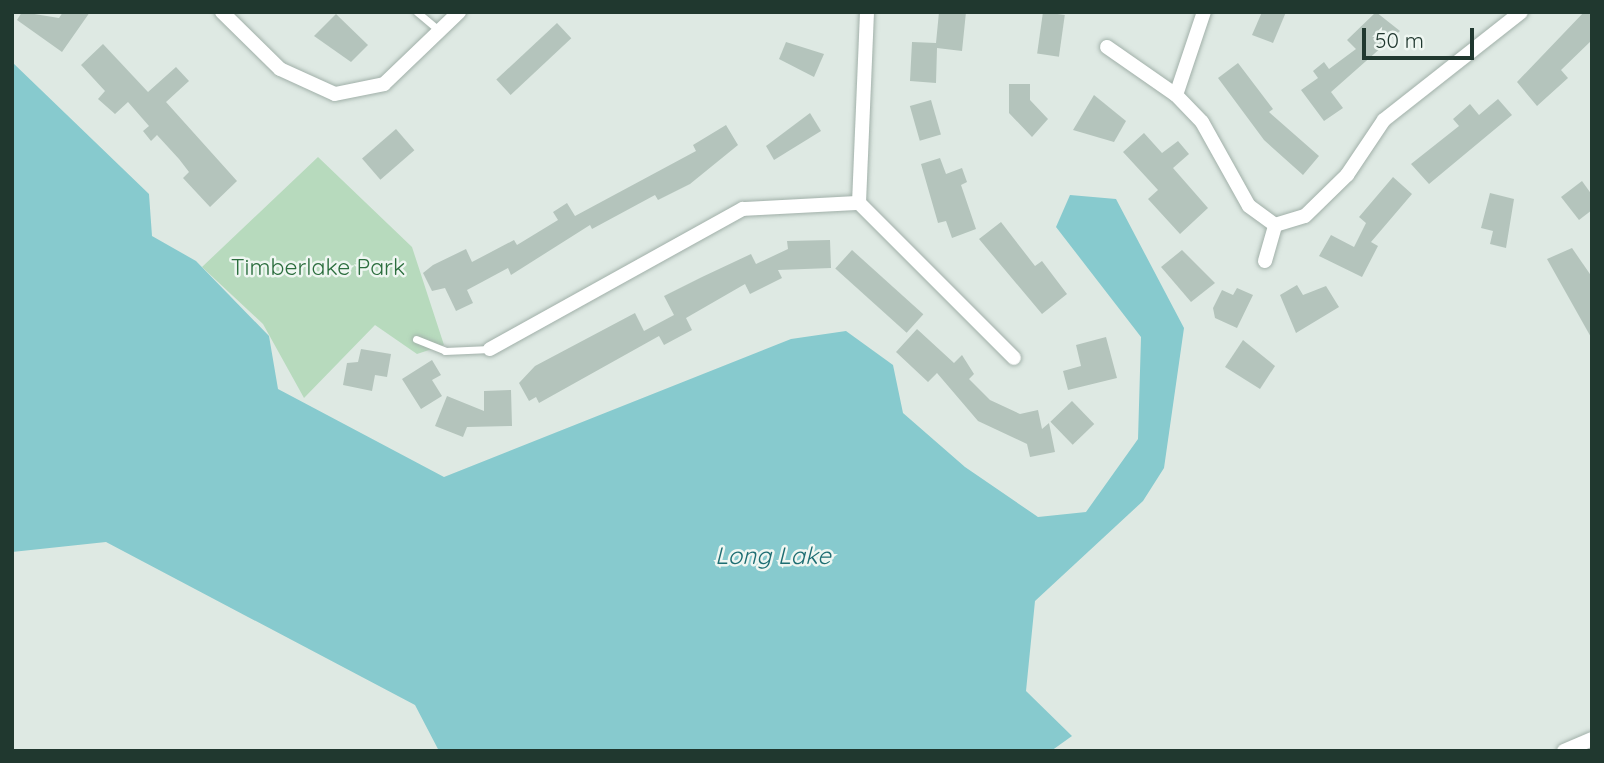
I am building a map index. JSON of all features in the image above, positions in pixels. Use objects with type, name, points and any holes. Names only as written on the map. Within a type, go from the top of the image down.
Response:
[{"type":"street","points":[[222,12],[280,69],[335,94],[383,84],[459,12]]},
{"type":"street","points":[[867,12],[859,203],[1014,358]]},
{"type":"street","points":[[1176,95],[1203,12]]},
{"type":"street","points":[[1275,225],[1306,216],[1347,176],[1384,120],[1521,12]]},
{"type":"street","points":[[1107,47],[1176,95],[1202,122],[1249,206],[1275,225]]},
{"type":"street","points":[[490,349],[743,209],[859,203]]},
{"type":"street","points":[[1265,261],[1275,225]]},
{"type":"street","points":[[1564,751],[1592,739]]},
{"type":"lane","points":[[417,12],[441,31]]},
{"type":"lane","points":[[416,339],[445,351],[490,349]]},
{"type":"green space","name":"Timberlake Park","points":[[318,157],[412,247],[444,345],[417,354],[375,325],[304,398],[263,324],[202,267]]},
{"type":"water","name":"Long Lake","points":[[12,62],[149,194],[152,236],[196,261],[269,336],[278,389],[444,477],[791,339],[846,331],[893,365],[903,413],[965,467],[1038,517],[1086,512],[1138,439],[1141,337],[1056,227],[1070,195],[1116,199],[1184,328],[1164,468],[1143,501],[1035,601],[1026,691],[1072,736],[1051,751],[439,751],[415,705],[106,542],[12,552]]},
{"type":"building","points":[[22,12],[59,18],[63,12],[90,12],[62,52],[17,20]]},
{"type":"building","points":[[939,12],[966,12],[962,51],[937,48],[936,83],[910,81],[912,42],[936,43]]},
{"type":"building","points":[[1043,12],[1065,15],[1059,57],[1037,54]]},
{"type":"building","points":[[1262,12],[1286,12],[1273,43],[1252,35]]},
{"type":"building","points":[[1376,12],[1400,31],[1331,92],[1343,108],[1324,121],[1301,90],[1318,78],[1313,71],[1324,62],[1329,69],[1356,49],[1347,40]]},
{"type":"building","points":[[1584,12],[1592,12],[1592,40],[1561,70],[1568,78],[1537,106],[1517,82]]},
{"type":"building","points":[[336,14],[368,45],[351,62],[314,36]]},
{"type":"building","points":[[557,23],[571,38],[511,95],[496,80]]},
{"type":"building","points":[[786,42],[824,54],[814,77],[779,59]]},
{"type":"building","points":[[103,44],[148,92],[176,67],[189,81],[166,102],[237,181],[210,207],[183,178],[189,172],[179,159],[157,135],[151,141],[143,131],[149,126],[128,102],[115,114],[98,99],[105,91],[81,65]]},
{"type":"building","points":[[1238,63],[1273,109],[1269,112],[1319,156],[1303,175],[1264,140],[1218,78]]},
{"type":"building","points":[[1009,84],[1030,84],[1030,100],[1048,119],[1032,137],[1009,113]]},
{"type":"building","points":[[1094,95],[1126,121],[1114,142],[1073,130]]},
{"type":"building","points":[[1498,99],[1512,115],[1429,184],[1411,164],[1459,126],[1453,119],[1470,104],[1479,115]]},
{"type":"building","points":[[931,100],[941,135],[920,141],[910,106]]},
{"type":"building","points":[[810,113],[821,131],[774,160],[766,146]]},
{"type":"building","points":[[726,125],[738,145],[690,184],[658,200],[655,195],[592,229],[590,225],[511,275],[508,268],[467,290],[473,303],[456,311],[445,288],[432,291],[423,273],[433,265],[466,249],[472,262],[514,240],[517,245],[558,220],[553,212],[567,203],[575,216],[696,151],[693,145]]},
{"type":"building","points":[[396,129],[414,150],[380,180],[362,159]]},
{"type":"building","points":[[1144,133],[1162,153],[1178,141],[1189,154],[1173,168],[1208,208],[1180,234],[1148,199],[1158,190],[1123,152]]},
{"type":"building","points":[[940,158],[946,174],[962,168],[967,182],[961,185],[976,229],[952,238],[946,221],[938,223],[921,164]]},
{"type":"building","points":[[1393,177],[1412,194],[1371,242],[1378,246],[1362,277],[1319,256],[1331,235],[1354,247],[1366,223],[1359,217]]},
{"type":"building","points":[[1582,181],[1592,195],[1592,210],[1579,220],[1561,197]]},
{"type":"building","points":[[1490,193],[1514,199],[1506,248],[1490,244],[1493,231],[1481,228]]},
{"type":"building","points":[[1001,222],[1035,266],[1042,261],[1067,294],[1042,314],[979,239]]},
{"type":"building","points":[[830,240],[831,268],[778,270],[782,278],[750,294],[745,284],[686,318],[692,330],[664,345],[659,336],[539,403],[536,397],[529,401],[519,383],[535,366],[635,313],[644,331],[674,315],[664,296],[751,254],[756,264],[788,249],[787,241]]},
{"type":"building","points":[[1572,248],[1592,277],[1592,339],[1547,259]]},
{"type":"building","points":[[852,250],[923,314],[907,333],[835,269]]},
{"type":"building","points":[[1182,250],[1215,283],[1191,302],[1161,267]]},
{"type":"building","points":[[1297,285],[1303,295],[1326,286],[1339,307],[1296,333],[1280,295]]},
{"type":"building","points":[[1237,288],[1253,295],[1237,328],[1215,318],[1213,308],[1222,290],[1233,295]]},
{"type":"building","points":[[917,329],[954,363],[962,355],[974,374],[969,379],[990,400],[1020,414],[1038,410],[1042,429],[1049,423],[1055,452],[1030,457],[1027,444],[978,421],[937,373],[928,382],[896,352]]},
{"type":"building","points":[[1106,337],[1117,378],[1068,390],[1063,371],[1081,366],[1076,345]]},
{"type":"building","points":[[1243,340],[1275,366],[1260,389],[1225,367]]},
{"type":"building","points":[[361,349],[391,354],[387,377],[375,375],[372,391],[343,385],[347,363],[358,362]]},
{"type":"building","points":[[432,360],[441,375],[432,380],[442,396],[421,409],[402,379]]},
{"type":"building","points":[[511,390],[512,426],[467,427],[463,437],[435,426],[447,396],[484,411],[484,391]]},
{"type":"building","points":[[1072,401],[1094,424],[1073,445],[1050,422]]}]
